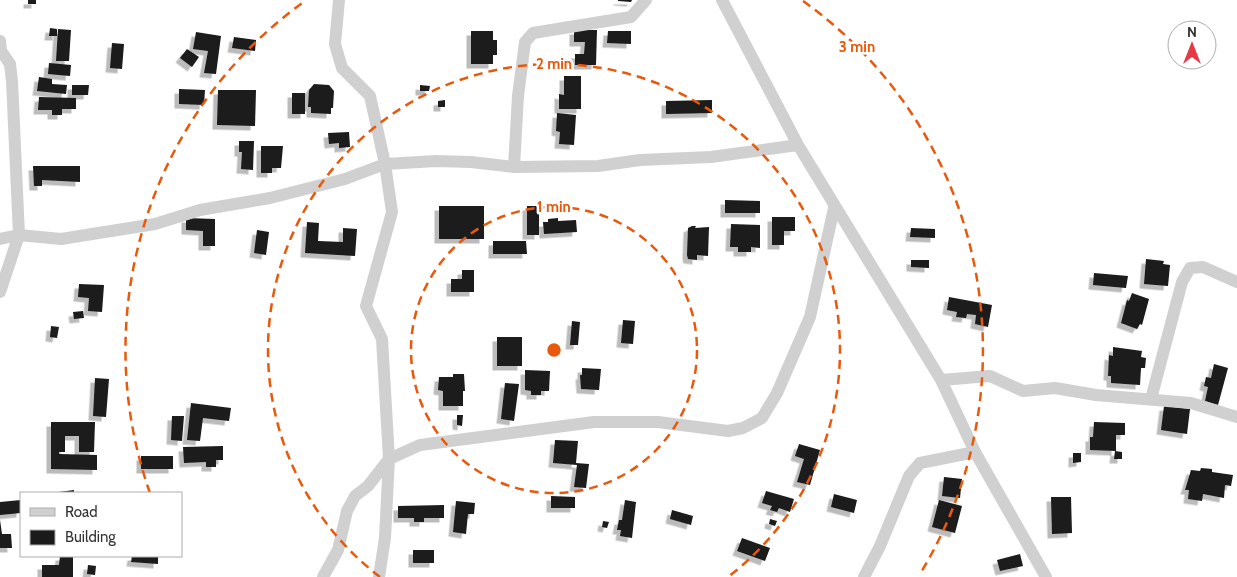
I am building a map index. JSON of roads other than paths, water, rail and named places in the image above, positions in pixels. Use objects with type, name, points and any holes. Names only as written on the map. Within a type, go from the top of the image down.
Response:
[{"type":"street","points":[[339,0],[335,44],[342,68],[370,96],[385,164],[392,212],[366,306],[382,339],[389,460],[385,538],[379,577]]},
{"type":"street","points":[[514,167],[518,96],[525,42],[534,33],[631,18],[646,0]]},
{"type":"street","points":[[722,0],[798,145],[834,208],[941,380],[975,452],[1046,577]]},
{"type":"street","points":[[0,48],[10,64],[12,81],[19,235],[0,292]]},
{"type":"street","points":[[0,239],[19,235],[62,239],[155,224],[200,210],[270,198],[345,179],[385,164],[471,162],[514,167],[598,166],[640,160],[710,156],[761,148],[798,145]]},
{"type":"street","points":[[323,577],[338,550],[347,511],[355,496],[368,486],[389,460],[420,445],[594,422],[658,422],[728,431],[743,428],[762,418],[777,392],[810,317],[834,208]]},
{"type":"street","points":[[1151,399],[1182,282],[1190,268],[1203,267],[1237,282]]},
{"type":"street","points":[[941,380],[990,376],[1023,391],[1055,388],[1096,395],[1190,403],[1237,416]]},
{"type":"street","points":[[864,577],[880,546],[909,476],[920,463],[975,452]]}]
